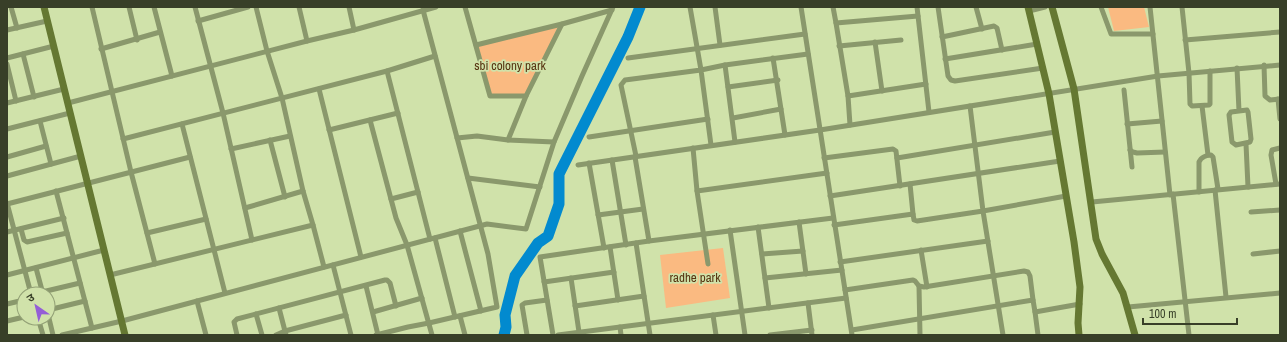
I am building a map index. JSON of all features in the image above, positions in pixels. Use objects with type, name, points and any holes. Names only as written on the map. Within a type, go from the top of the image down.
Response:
[{"type":"street","points":[[44,7],[125,335]]},
{"type":"street","points":[[92,7],[111,91],[155,264]]},
{"type":"street","points":[[129,7],[137,40]]},
{"type":"street","points":[[154,7],[172,76]]},
{"type":"street","points":[[195,7],[223,113],[252,240]]},
{"type":"street","points":[[198,21],[238,8],[248,7]]},
{"type":"street","points":[[256,7],[267,51],[282,98],[303,192],[324,267]]},
{"type":"street","points":[[299,7],[307,41]]},
{"type":"street","points":[[348,7],[354,30]]},
{"type":"street","points":[[68,103],[354,30],[436,7]]},
{"type":"street","points":[[465,7],[490,96],[526,96]]},
{"type":"street","points":[[690,7],[701,70],[711,146]]},
{"type":"street","points":[[715,7],[720,45]]},
{"type":"street","points":[[801,7],[852,332],[1032,300]]},
{"type":"street","points":[[833,7],[848,96],[850,125]]},
{"type":"street","points":[[916,7],[929,112]]},
{"type":"street","points":[[938,7],[948,76],[951,80],[955,81],[1043,68]]},
{"type":"street","points":[[976,7],[982,29]]},
{"type":"street","points":[[1045,7],[1028,9],[1049,94],[1079,278],[1079,335]]},
{"type":"street","points":[[1052,7],[1074,89],[1092,202],[1096,239],[1102,254],[1122,292],[1128,307],[1135,335]]},
{"type":"street","points":[[1101,7],[1111,34],[1153,34]]},
{"type":"street","points":[[1150,7],[1162,121],[1189,335]]},
{"type":"street","points":[[1182,7],[1192,106],[1210,104],[1210,71]]},
{"type":"street","points":[[476,45],[562,24],[612,8]]},
{"type":"street","points":[[62,335],[81,333],[92,328],[487,224],[526,229],[554,142],[612,8]]},
{"type":"street","points":[[10,9],[17,28]]},
{"type":"street","points":[[366,286],[377,335],[408,326],[429,324],[497,307],[490,260],[456,138],[423,10]]},
{"type":"street","points":[[836,23],[918,16]]},
{"type":"street","points":[[7,30],[47,21]]},
{"type":"street","points":[[508,140],[526,96],[562,24]]},
{"type":"street","points":[[942,37],[992,26],[997,28],[1002,50]]},
{"type":"street","points":[[101,49],[137,40],[160,32]]},
{"type":"street","points":[[1185,40],[1280,32]]},
{"type":"street","points":[[628,58],[805,34]]},
{"type":"street","points":[[839,46],[901,40]]},
{"type":"street","points":[[875,42],[882,90]]},
{"type":"street","points":[[945,59],[1037,44]]},
{"type":"street","points":[[7,58],[54,46]]},
{"type":"street","points":[[23,54],[34,97]]},
{"type":"street","points":[[649,241],[635,156],[621,85],[622,82],[625,80],[808,54]]},
{"type":"street","points":[[123,139],[387,71],[435,56]]},
{"type":"street","points":[[774,58],[785,135]]},
{"type":"street","points":[[7,64],[16,101]]},
{"type":"street","points":[[725,65],[735,142]]},
{"type":"street","points":[[1264,65],[1265,96],[1270,100],[1279,99],[1280,119]]},
{"type":"street","points":[[578,165],[820,130],[1158,76],[1264,65],[1280,65]]},
{"type":"street","points":[[1237,68],[1239,111]]},
{"type":"street","points":[[387,71],[418,192],[457,317],[465,335]]},
{"type":"street","points":[[728,87],[778,80]]},
{"type":"street","points":[[848,96],[926,84]]},
{"type":"street","points":[[7,103],[64,89]]},
{"type":"street","points":[[319,89],[362,257]]},
{"type":"street","points":[[1124,90],[1132,168]]},
{"type":"street","points":[[970,106],[983,211],[1003,335]]},
{"type":"street","points":[[1202,106],[1208,155]]},
{"type":"street","points":[[733,118],[781,109]]},
{"type":"street","points":[[1247,110],[1249,114],[1252,139],[1246,144],[1236,145],[1232,142],[1229,115],[1231,112],[1239,111],[1247,110]]},
{"type":"street","points":[[7,129],[70,113]]},
{"type":"street","points":[[329,130],[398,113]]},
{"type":"street","points":[[589,137],[708,119]]},
{"type":"street","points":[[370,120],[396,218],[407,245],[432,335]]},
{"type":"street","points":[[40,121],[51,164]]},
{"type":"street","points":[[1127,124],[1162,121]]},
{"type":"street","points":[[182,124],[225,293]]},
{"type":"street","points":[[897,158],[1055,132]]},
{"type":"street","points":[[231,149],[290,136]]},
{"type":"street","points":[[456,138],[477,136],[508,140],[554,142]]},
{"type":"street","points":[[270,140],[285,196]]},
{"type":"street","points":[[1246,144],[1248,187]]},
{"type":"street","points":[[7,157],[46,146]]},
{"type":"street","points":[[693,148],[697,191],[708,264]]},
{"type":"street","points":[[1092,202],[1278,184],[1271,155],[1272,150],[1280,148]]},
{"type":"street","points":[[824,158],[893,149],[896,151],[900,186]]},
{"type":"street","points":[[1130,150],[1137,153],[1166,152]]},
{"type":"street","points":[[1199,192],[1199,162],[1201,158],[1212,155],[1226,297]]},
{"type":"street","points":[[7,176],[81,156]]},
{"type":"street","points":[[29,286],[7,204],[190,157]]},
{"type":"street","points":[[612,160],[626,245]]},
{"type":"street","points":[[830,196],[1060,161]]},
{"type":"street","points":[[590,163],[604,248]]},
{"type":"street","points":[[697,191],[827,173]]},
{"type":"street","points":[[468,178],[540,187]]},
{"type":"street","points":[[910,184],[914,220],[917,221],[1066,196]]},
{"type":"street","points":[[56,191],[92,328]]},
{"type":"street","points":[[245,208],[303,192]]},
{"type":"street","points":[[391,199],[418,192]]},
{"type":"street","points":[[598,215],[643,209]]},
{"type":"street","points":[[1250,212],[1280,210]]},
{"type":"street","points":[[834,225],[913,214]]},
{"type":"street","points":[[7,232],[64,218]]},
{"type":"street","points":[[553,335],[540,257],[704,233],[833,218]]},
{"type":"street","points":[[147,233],[206,219]]},
{"type":"street","points":[[799,222],[806,274]]},
{"type":"street","points":[[110,275],[313,225]]},
{"type":"street","points":[[758,227],[769,308]]},
{"type":"street","points":[[20,229],[24,240],[27,242],[67,233]]},
{"type":"street","points":[[730,230],[745,335]]},
{"type":"street","points":[[460,231],[481,311]]},
{"type":"street","points":[[840,262],[988,240]]},
{"type":"street","points":[[636,243],[650,335]]},
{"type":"street","points":[[610,247],[618,300]]},
{"type":"street","points":[[7,275],[104,250]]},
{"type":"street","points":[[921,250],[927,287]]},
{"type":"street","points":[[762,254],[803,251]]},
{"type":"street","points":[[1253,254],[1280,251]]},
{"type":"street","points":[[333,265],[351,335]]},
{"type":"street","points":[[36,268],[41,286]]},
{"type":"street","points":[[765,278],[842,270]]},
{"type":"street","points":[[919,286],[927,287],[1024,271],[1028,272],[1038,335]]},
{"type":"street","points":[[544,282],[614,272]]},
{"type":"street","points":[[571,278],[579,332]]},
{"type":"street","points":[[238,335],[234,324],[235,320],[387,280],[390,284],[396,306]]},
{"type":"street","points":[[845,290],[913,280],[915,281],[919,286],[920,335]]},
{"type":"street","points":[[56,289],[80,283]]},
{"type":"street","points":[[1128,307],[1280,293]]},
{"type":"street","points":[[575,306],[644,296]]},
{"type":"street","points":[[372,312],[422,298]]},
{"type":"street","points":[[558,335],[846,298]]},
{"type":"street","points":[[526,335],[522,305],[525,303],[547,300]]},
{"type":"street","points":[[56,308],[85,301]]},
{"type":"street","points":[[197,301],[206,335]]},
{"type":"street","points":[[770,335],[812,332],[808,303]]},
{"type":"street","points":[[1034,312],[1080,304]]},
{"type":"street","points":[[279,308],[286,333]]},
{"type":"street","points":[[256,314],[262,335]]},
{"type":"street","points":[[276,335],[346,315]]},
{"type":"street","points":[[713,315],[716,335]]},
{"type":"street","points":[[620,327],[621,335]]},
{"type":"green space","points":[[1108,7],[1144,7],[1149,27],[1114,31]]},
{"type":"green space","name":"sbi colony park","points":[[559,24],[527,97],[490,97],[476,45]]},
{"type":"green space","name":"radhe park","points":[[723,248],[730,298],[666,308],[660,255]]},
{"type":"waterway","points":[[504,335],[506,327],[505,315],[515,276],[538,243],[548,236],[559,204],[559,174],[628,37],[640,7]]}]
